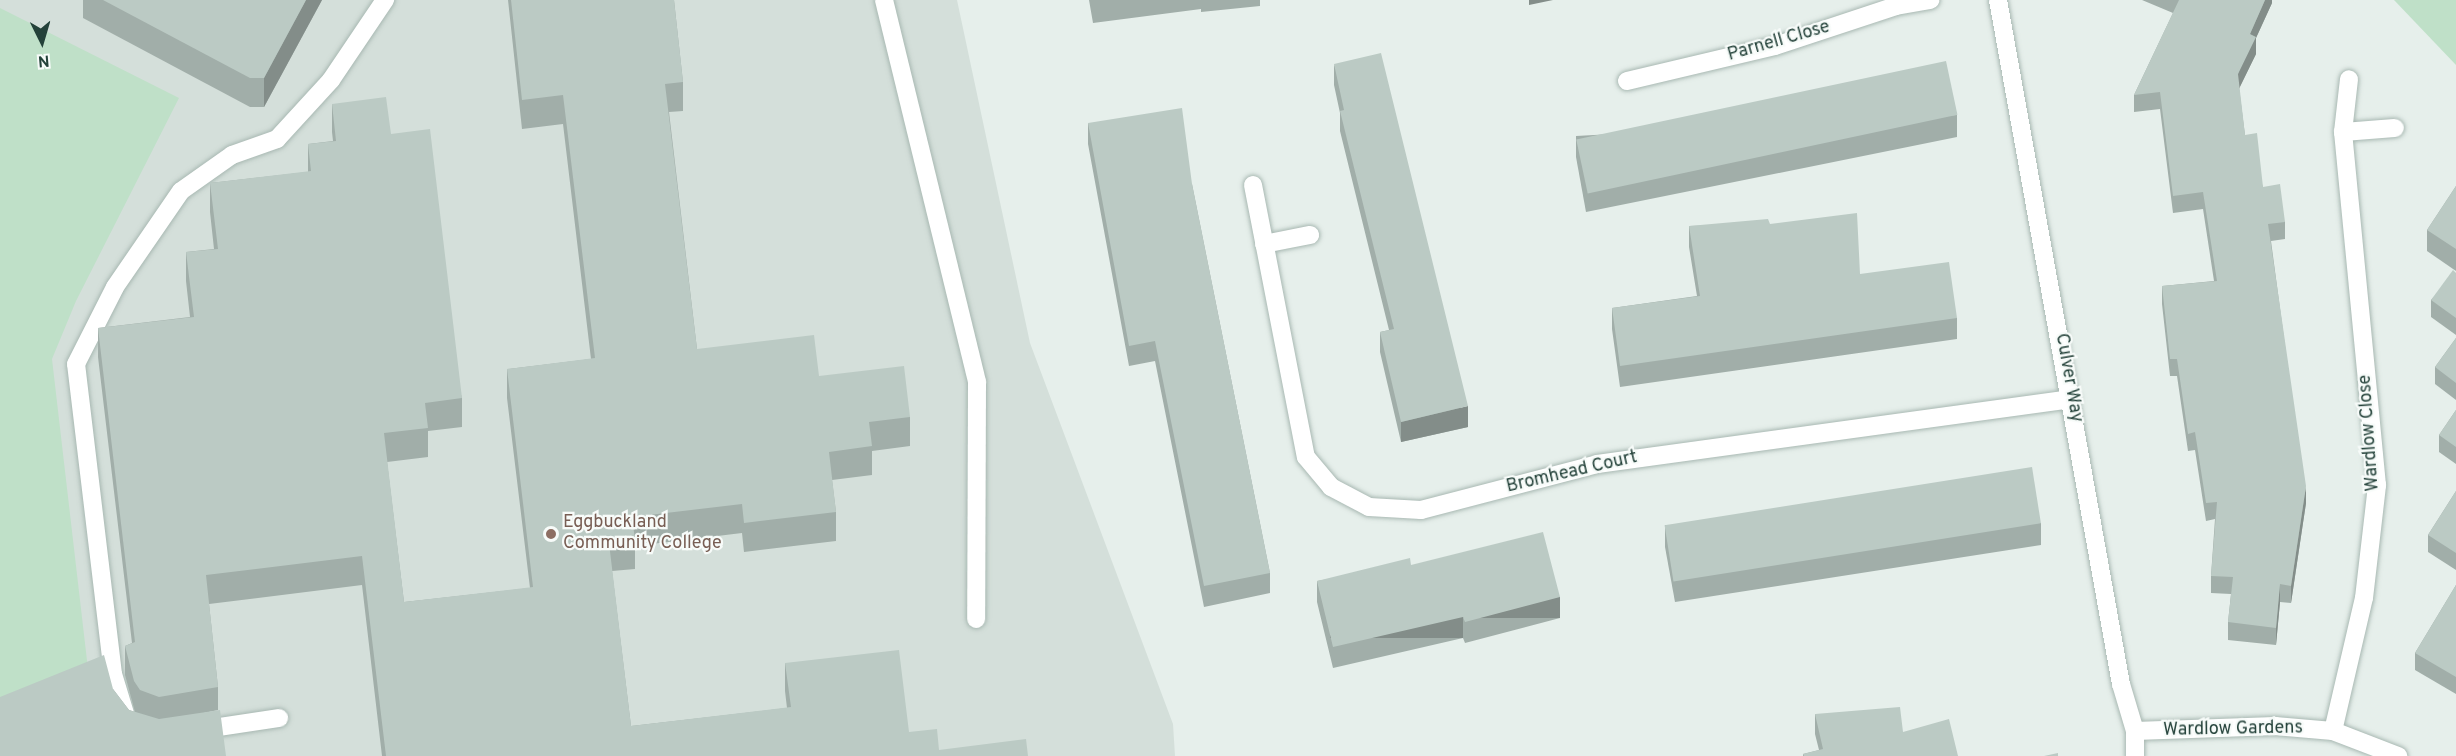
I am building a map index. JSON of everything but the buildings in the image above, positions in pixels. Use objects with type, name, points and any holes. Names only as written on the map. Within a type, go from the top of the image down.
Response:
[{"type":"street","points":[[139,732],[124,715],[113,674],[76,364],[115,287],[181,191],[232,155],[277,140],[331,80],[386,0]]},
{"type":"street","points":[[884,0],[977,382],[976,619]]},
{"type":"street","name":"Parnell Close","points":[[1627,81],[1775,46],[1896,6],[1930,0]]},
{"type":"street","name":"Culver Way","points":[[1998,0],[2072,399],[2121,684],[2135,731],[2135,756]]},
{"type":"street","name":"Wardlow Close","points":[[2333,731],[2364,598],[2377,485],[2343,132],[2349,79]]},
{"type":"street","points":[[2343,132],[2395,128]]},
{"type":"street","name":"Bromhead Court","points":[[1253,185],[1306,457],[1331,488],[1369,507],[1421,510],[1596,464],[2072,399]]},
{"type":"street","points":[[1264,244],[1310,235]]},
{"type":"street","points":[[180,733],[279,718]]},
{"type":"street","name":"Wardlow Gardens","points":[[2135,731],[2275,726],[2333,731],[2398,756]]},
{"type":"shaded area","name":"Eggbuckland Community College","points":[[0,0],[957,0],[1030,343],[1173,724],[1175,756],[0,756]]},
{"type":"green space","points":[[2394,0],[2456,0],[2456,65]]},
{"type":"green space","points":[[0,8],[179,98],[76,301],[52,359],[88,669],[0,706]]},
{"type":"place","name":"Eggbuckland Community College","points":[[551,534]]}]
